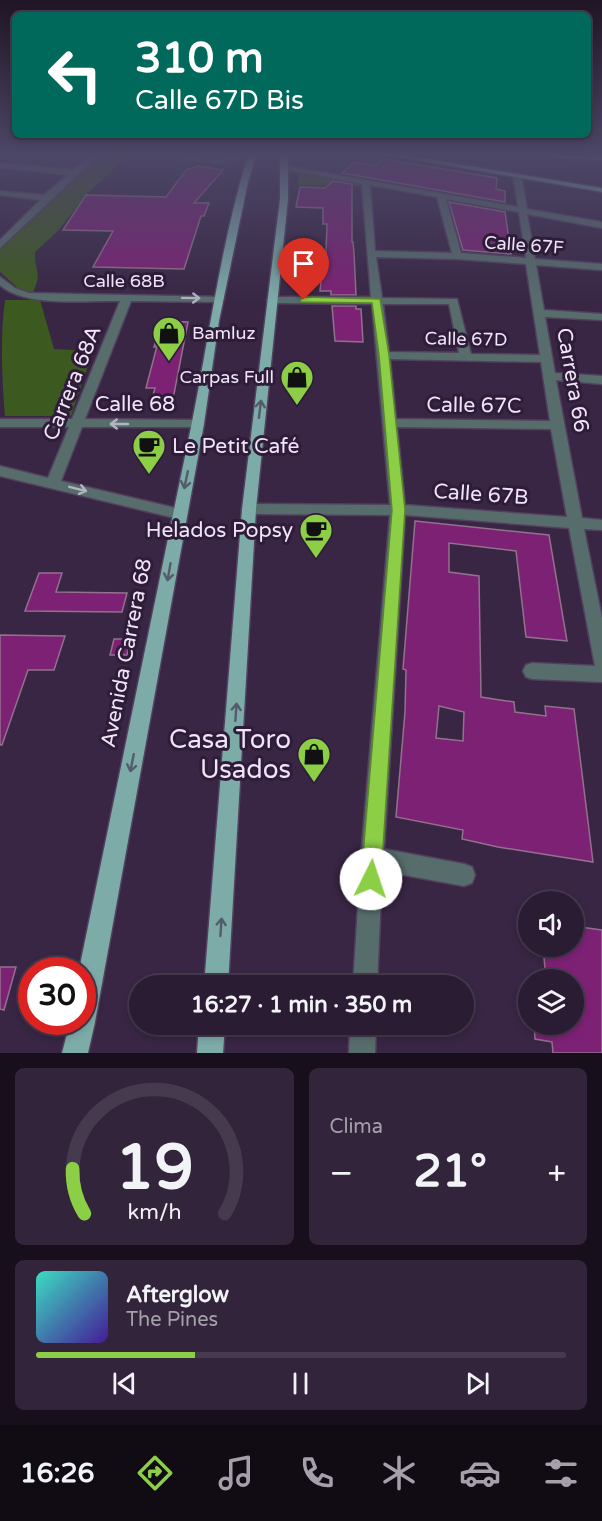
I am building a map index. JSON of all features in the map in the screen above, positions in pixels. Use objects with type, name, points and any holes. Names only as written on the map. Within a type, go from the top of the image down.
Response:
[{"type":"main road","name":"Avenida Carrera 68","points":[[94,957],[198,424],[219,299],[239,205]]},
{"type":"main road","points":[[217,975],[249,509],[283,205]]},
{"type":"main road","name":"Avenida Carrera 68","points":[[75,1053],[79,1035]]},
{"type":"main road","points":[[210,1053],[211,1035]]},
{"type":"street","points":[[0,245],[39,205]]},
{"type":"street","points":[[366,975],[398,510],[368,205]]},
{"type":"street","points":[[443,205],[457,256]]},
{"type":"street","points":[[490,205],[602,225]]},
{"type":"street","name":"Carrera 66","points":[[521,205],[557,425],[602,662]]},
{"type":"street","points":[[0,228],[16,230]]},
{"type":"street","name":"Calle 67F","points":[[371,254],[457,256],[602,267]]},
{"type":"street","name":"Calle 68B","points":[[0,280],[11,290],[28,296],[219,299]]},
{"type":"street","name":"Carrera 68A","points":[[53,483],[127,297]]},
{"type":"street","points":[[272,300],[453,301],[466,358]]},
{"type":"street","points":[[539,313],[602,317]]},
{"type":"street","name":"Calle 67D","points":[[384,355],[546,359]]},
{"type":"street","points":[[549,376],[602,380]]},
{"type":"street","name":"Calle 68","points":[[0,423],[198,424]]},
{"type":"street","name":"Calle 67C","points":[[391,423],[557,425]]},
{"type":"street","points":[[0,471],[179,514]]},
{"type":"street","name":"Calle 67B","points":[[249,509],[398,510],[602,525]]},
{"type":"street","points":[[532,671],[602,674]]},
{"type":"street","points":[[372,858],[465,875]]},
{"type":"street","points":[[362,1053],[363,1035]]},
{"type":"green space","points":[[42,205],[78,205],[58,231],[35,252],[38,275],[33,293],[18,288],[0,272],[0,248]]},
{"type":"green space","points":[[5,300],[40,300],[54,349],[93,351],[71,416],[5,416],[2,328]]},
{"type":"building","points":[[79,205],[208,205],[204,216],[201,216],[184,269],[93,267],[113,231],[63,230]]},
{"type":"building","points":[[296,205],[352,205],[356,295],[331,295],[331,291],[320,291],[324,252],[326,252],[327,224],[323,224],[323,208],[296,207]]},
{"type":"building","points":[[450,205],[467,205],[505,212],[511,254],[463,250]]},
{"type":"building","points":[[332,306],[356,306],[356,309],[361,309],[363,342],[335,341]]},
{"type":"building","points":[[162,321],[188,322],[173,399],[152,399],[155,388],[146,388]]},
{"type":"building","points":[[415,521],[549,535],[567,641],[526,637],[516,551],[449,543],[449,572],[479,576],[481,697],[514,702],[515,712],[546,716],[545,706],[574,709],[593,862],[462,839],[463,830],[396,817],[405,712],[406,670],[403,669]],"holes":[[[439,706],[464,712],[463,741],[436,738]]]},
{"type":"building","points":[[39,573],[62,573],[56,592],[127,593],[122,612],[25,611]]},
{"type":"building","points":[[0,635],[65,636],[54,670],[28,670],[2,745],[0,745]]},
{"type":"building","points":[[114,639],[130,639],[127,655],[110,655]]},
{"type":"building","points":[[584,928],[602,930],[602,1053],[553,1053],[552,1042],[535,1039],[535,1035],[584,1035],[584,969],[545,969],[544,957],[584,957]]},
{"type":"building","points":[[0,967],[16,967],[4,1010],[0,1009]]},
{"type":"place","name":"Bamluz","points":[[169,362]]},
{"type":"place","name":"Carpas Full","points":[[297,406]]},
{"type":"place","name":"Le Petit Café","points":[[149,475]]},
{"type":"place","name":"Helados Popsy","points":[[316,559]]},
{"type":"place","name":"Casa Toro Usados","points":[[314,783]]},
{"type":"route","points":[[304,300],[376,301],[384,355],[398,510],[371,879]]}]
